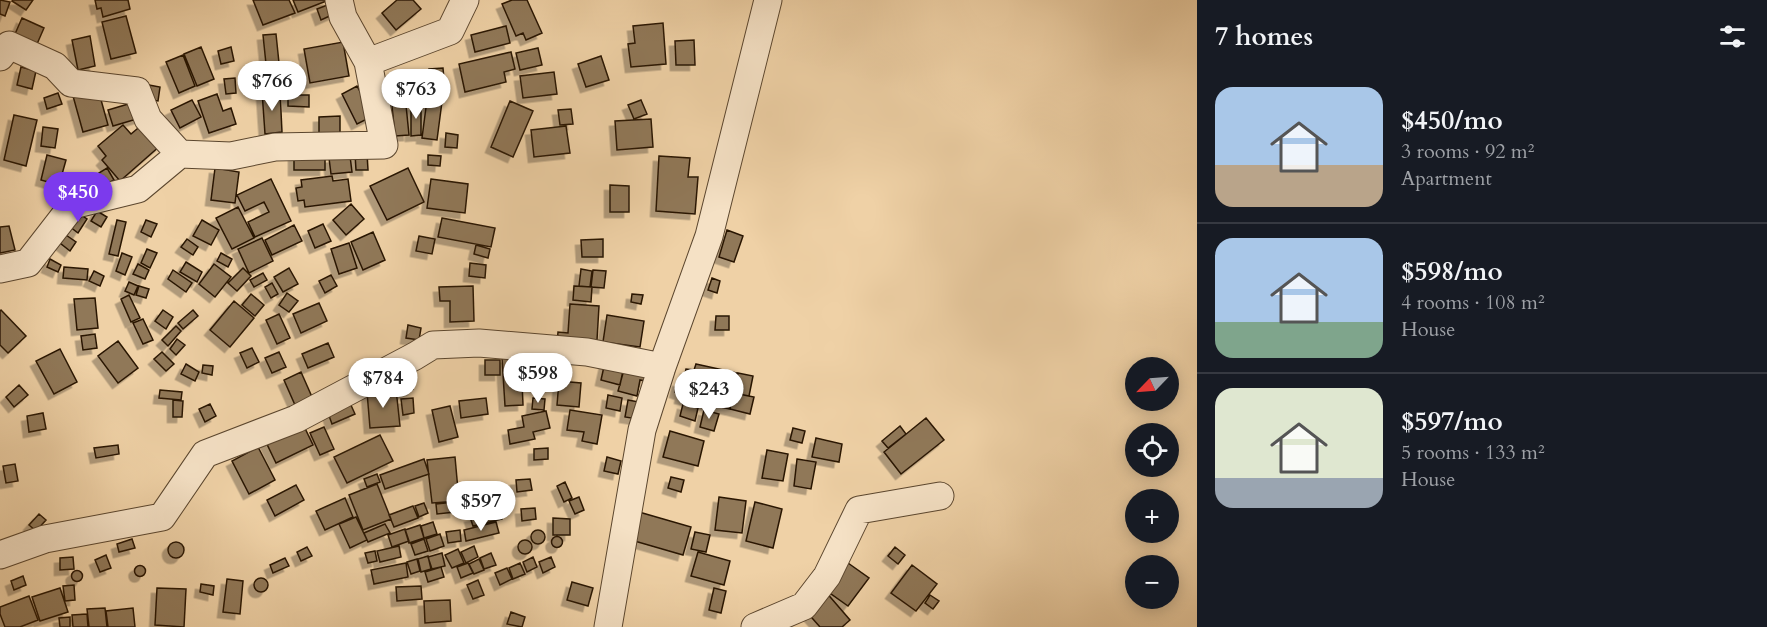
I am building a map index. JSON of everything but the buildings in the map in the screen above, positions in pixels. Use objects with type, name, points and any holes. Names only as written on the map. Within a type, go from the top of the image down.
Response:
[{"type":"street","points":[[0,269],[28,263],[73,205],[138,189],[180,154],[231,156],[276,147],[384,145],[368,62],[344,17],[339,0]]},
{"type":"street","points":[[368,62],[450,31],[465,0]]},
{"type":"street","points":[[608,627],[642,430],[709,236],[768,0]]},
{"type":"street","points":[[0,57],[9,45],[55,66],[71,83],[137,91],[148,119],[180,154]]},
{"type":"street","points":[[0,555],[45,539],[162,517],[205,454],[296,419],[433,345],[479,343],[587,352],[662,367]]},
{"type":"street","points":[[755,627],[804,606],[827,576],[859,510],[940,496]]}]
